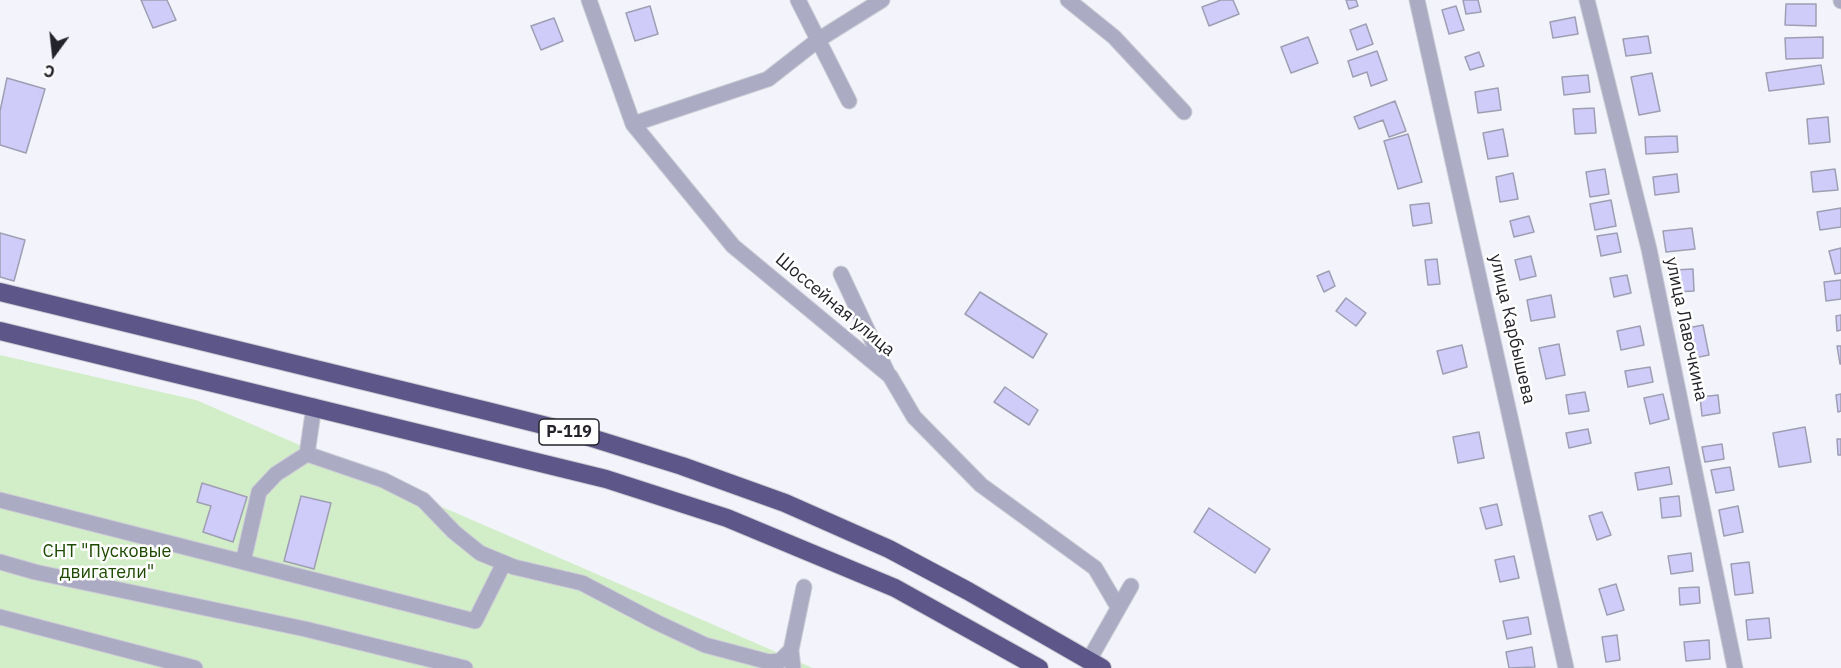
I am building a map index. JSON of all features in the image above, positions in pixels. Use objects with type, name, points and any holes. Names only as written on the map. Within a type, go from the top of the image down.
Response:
[{"type":"highway","name":"Р-119","points":[[0,292],[579,434],[682,466],[785,503],[889,549],[1096,664]]},
{"type":"highway","name":"Р-119","points":[[0,331],[606,479],[727,518],[895,588],[1039,668]]},
{"type":"street","name":"Шоссейная улица","points":[[589,0],[633,124],[733,246],[890,376],[914,417],[981,485],[1095,568],[1118,606]]},
{"type":"street","points":[[798,0],[849,101]]},
{"type":"street","points":[[633,124],[768,79],[818,40],[882,0]]},
{"type":"street","points":[[1068,0],[1114,37],[1184,111]]},
{"type":"street","name":"улица Карбышева","points":[[1417,0],[1566,668]]},
{"type":"street","name":"улица Лавочкина","points":[[1587,0],[1649,249],[1735,668]]},
{"type":"street","points":[[841,274],[890,376]]},
{"type":"street","points":[[243,562],[259,492],[276,474],[307,454],[314,406]]},
{"type":"street","points":[[307,454],[382,480],[423,500],[454,532],[480,553],[504,563],[582,583],[656,622],[715,648],[769,662],[780,662],[791,650]]},
{"type":"street","points":[[0,500],[475,621],[504,563]]},
{"type":"street","points":[[0,562],[35,572],[305,629],[465,668]]},
{"type":"street","points":[[1096,664],[1118,606],[1131,586]]},
{"type":"street","points":[[794,668],[791,650],[804,587]]},
{"type":"street","points":[[0,616],[195,668]]},
{"type":"green space","name":"СНТ \"Пусковые двигатели\"","points":[[0,355],[196,400],[813,668],[0,668]]},
{"type":"building","points":[[141,0],[167,0],[176,20],[153,28]]},
{"type":"building","points":[[1221,0],[1233,0],[1239,14],[1209,26],[1202,7]]},
{"type":"building","points":[[1346,0],[1356,0],[1358,6],[1349,9]]},
{"type":"building","points":[[1463,0],[1478,0],[1481,12],[1466,14]]},
{"type":"building","points":[[1786,4],[1816,4],[1816,26],[1785,25]]},
{"type":"building","points":[[650,6],[658,34],[635,41],[626,13]]},
{"type":"building","points":[[1456,6],[1464,30],[1449,34],[1442,10]]},
{"type":"building","points":[[1575,17],[1578,34],[1553,38],[1550,22]]},
{"type":"building","points":[[554,18],[563,41],[541,50],[531,26]]},
{"type":"building","points":[[1366,24],[1373,44],[1357,50],[1350,30]]},
{"type":"building","points":[[1648,36],[1651,53],[1626,56],[1623,39]]},
{"type":"building","points":[[1308,37],[1318,63],[1291,73],[1281,47]]},
{"type":"building","points":[[1823,37],[1823,58],[1786,59],[1785,38]]},
{"type":"building","points":[[1377,51],[1387,80],[1371,86],[1367,72],[1353,77],[1348,61]]},
{"type":"building","points":[[1479,52],[1484,66],[1470,70],[1465,57]]},
{"type":"building","points":[[1821,65],[1824,84],[1769,91],[1766,73]]},
{"type":"building","points":[[1652,73],[1660,111],[1639,115],[1631,77]]},
{"type":"building","points":[[1588,75],[1590,92],[1564,95],[1562,77]]},
{"type":"building","points":[[7,78],[45,89],[26,153],[0,145],[0,111]]},
{"type":"building","points":[[1498,88],[1501,110],[1478,113],[1475,92]]},
{"type":"building","points":[[1395,101],[1406,131],[1389,137],[1383,120],[1359,129],[1354,117]]},
{"type":"building","points":[[1594,108],[1596,133],[1575,134],[1573,109]]},
{"type":"building","points":[[1828,117],[1830,142],[1809,144],[1807,119]]},
{"type":"building","points":[[1503,129],[1508,156],[1488,159],[1483,133]]},
{"type":"building","points":[[1408,134],[1422,182],[1398,189],[1384,141]]},
{"type":"building","points":[[1677,136],[1678,152],[1646,154],[1645,137]]},
{"type":"building","points":[[1605,169],[1609,194],[1590,197],[1586,172]]},
{"type":"building","points":[[1835,169],[1838,190],[1813,192],[1811,172]]},
{"type":"building","points":[[1513,173],[1518,199],[1500,202],[1496,177]]},
{"type":"building","points":[[1677,174],[1679,192],[1655,195],[1653,177]]},
{"type":"building","points":[[1611,200],[1616,226],[1595,230],[1590,204]]},
{"type":"building","points":[[1429,203],[1432,223],[1413,226],[1410,205]]},
{"type":"building","points":[[1841,208],[1841,227],[1820,230],[1817,212]]},
{"type":"building","points":[[1529,216],[1534,232],[1514,237],[1510,221]]},
{"type":"building","points":[[1692,228],[1695,249],[1666,252],[1663,231]]},
{"type":"building","points":[[0,233],[25,240],[14,281],[0,277]]},
{"type":"building","points":[[1617,233],[1621,252],[1601,256],[1597,236]]},
{"type":"building","points":[[1841,248],[1841,273],[1835,274],[1829,251]]},
{"type":"building","points":[[1531,256],[1536,276],[1520,280],[1515,260]]},
{"type":"building","points":[[1437,259],[1440,284],[1428,285],[1425,260]]},
{"type":"building","points":[[1693,269],[1694,291],[1675,292],[1674,270]]},
{"type":"building","points":[[1329,271],[1335,286],[1324,292],[1317,276]]},
{"type":"building","points":[[1627,275],[1631,293],[1614,297],[1610,278]]},
{"type":"building","points":[[1841,280],[1841,299],[1826,301],[1824,282]]},
{"type":"building","points":[[980,292],[1047,334],[1033,358],[965,314]]},
{"type":"building","points":[[1551,295],[1555,317],[1531,321],[1527,300]]},
{"type":"building","points":[[1346,298],[1366,313],[1356,326],[1336,311]]},
{"type":"building","points":[[1841,315],[1841,330],[1837,331],[1836,316]]},
{"type":"building","points":[[1703,325],[1709,355],[1689,359],[1683,329]]},
{"type":"building","points":[[1640,326],[1644,345],[1621,350],[1617,331]]},
{"type":"building","points":[[1559,344],[1565,375],[1546,379],[1539,348]]},
{"type":"building","points":[[1462,345],[1467,367],[1443,374],[1437,351]]},
{"type":"building","points":[[1837,346],[1841,346],[1841,364],[1840,364]]},
{"type":"building","points":[[1650,367],[1653,382],[1628,387],[1625,371]]},
{"type":"building","points":[[1005,387],[1038,410],[1029,425],[994,402]]},
{"type":"building","points":[[1585,392],[1589,411],[1569,414],[1566,395]]},
{"type":"building","points":[[1663,394],[1669,419],[1650,424],[1644,398]]},
{"type":"building","points":[[1841,394],[1841,411],[1838,412],[1836,395]]},
{"type":"building","points":[[1718,395],[1720,413],[1702,416],[1700,397]]},
{"type":"building","points":[[1805,427],[1811,462],[1779,467],[1773,433]]},
{"type":"building","points":[[1588,429],[1591,443],[1569,448],[1566,433]]},
{"type":"building","points":[[1479,432],[1484,458],[1458,463],[1453,437]]},
{"type":"building","points":[[1837,439],[1841,439],[1841,455],[1838,455]]},
{"type":"building","points":[[1722,444],[1724,459],[1705,462],[1702,447]]},
{"type":"building","points":[[1669,467],[1672,484],[1638,490],[1635,473]]},
{"type":"building","points":[[1730,467],[1734,490],[1716,493],[1711,470]]},
{"type":"building","points":[[202,483],[247,497],[233,542],[203,532],[211,506],[197,502]]},
{"type":"building","points":[[301,496],[331,503],[314,569],[284,561]]},
{"type":"building","points":[[1679,496],[1681,516],[1662,518],[1660,498]]},
{"type":"building","points":[[1497,504],[1502,525],[1486,529],[1480,508]]},
{"type":"building","points":[[1738,506],[1743,532],[1724,536],[1719,510]]},
{"type":"building","points":[[1209,508],[1270,549],[1255,573],[1194,532]]},
{"type":"building","points":[[1602,512],[1611,535],[1597,540],[1589,516]]},
{"type":"building","points":[[1691,553],[1693,571],[1671,574],[1668,556]]},
{"type":"building","points":[[1514,556],[1519,578],[1500,582],[1495,560]]},
{"type":"building","points":[[1749,562],[1753,593],[1735,595],[1731,564]]},
{"type":"building","points":[[1616,584],[1624,610],[1607,615],[1599,589]]},
{"type":"building","points":[[1699,587],[1700,603],[1680,605],[1679,588]]},
{"type":"building","points":[[1528,617],[1531,634],[1507,639],[1503,621]]},
{"type":"building","points":[[1769,618],[1771,638],[1748,640],[1746,620]]},
{"type":"building","points":[[1617,635],[1620,660],[1606,662],[1602,637]]},
{"type":"building","points":[[1709,640],[1710,659],[1686,661],[1684,642]]},
{"type":"building","points":[[1532,647],[1535,667],[1509,668],[1506,652]]}]
